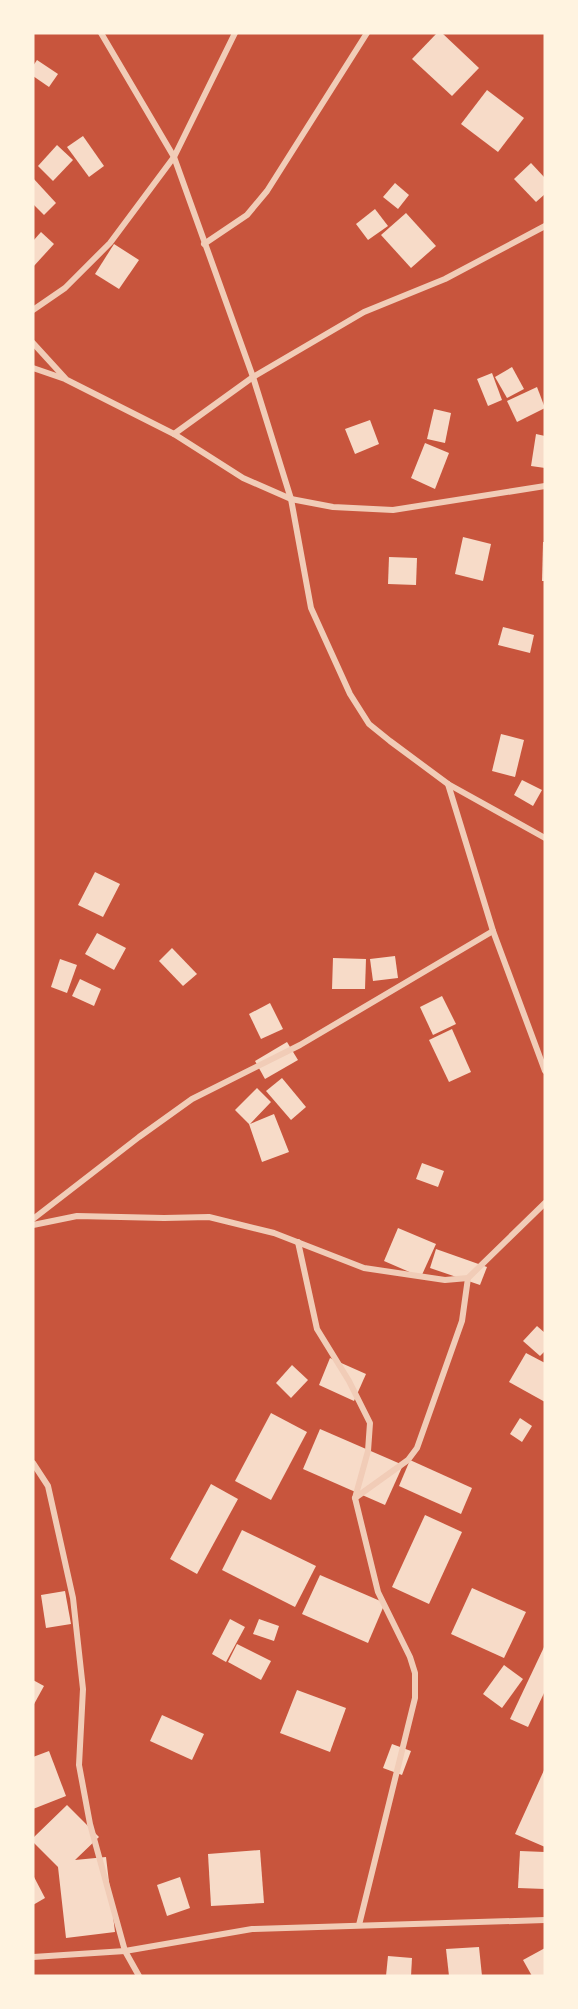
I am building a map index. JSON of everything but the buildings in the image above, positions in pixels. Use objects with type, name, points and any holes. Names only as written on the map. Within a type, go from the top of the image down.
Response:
[{"type":"street","points":[[101,33],[174,157],[253,377],[291,499],[310,608],[350,694],[369,724],[448,783],[545,838]]},
{"type":"street","points":[[33,310],[65,288],[110,243],[174,157],[235,33]]},
{"type":"street","points":[[204,244],[247,214],[267,191],[367,33]]},
{"type":"street","points":[[174,434],[253,377],[364,312],[445,279],[545,226]]},
{"type":"street","points":[[33,343],[65,379]]},
{"type":"street","points":[[33,368],[65,379],[174,434],[243,478],[291,499],[333,507],[393,510],[545,486]]},
{"type":"street","points":[[448,783],[493,931],[545,1071]]},
{"type":"street","points":[[33,1219],[192,1099],[300,1045],[493,931]]},
{"type":"street","points":[[355,1498],[408,1460],[417,1448],[462,1322],[468,1278],[545,1203]]},
{"type":"street","points":[[33,1225],[77,1216],[209,1217],[274,1233],[364,1268],[446,1280],[468,1278]]},
{"type":"street","points":[[298,1242],[317,1329],[349,1381],[370,1423],[368,1451],[355,1498],[378,1592],[410,1657],[415,1673],[415,1698],[359,1925]]},
{"type":"street","points":[[33,1463],[48,1486],[73,1598],[83,1689],[79,1765],[90,1824],[125,1951],[139,1976]]},
{"type":"street","points":[[33,1957],[125,1951],[252,1929],[545,1920]]}]
